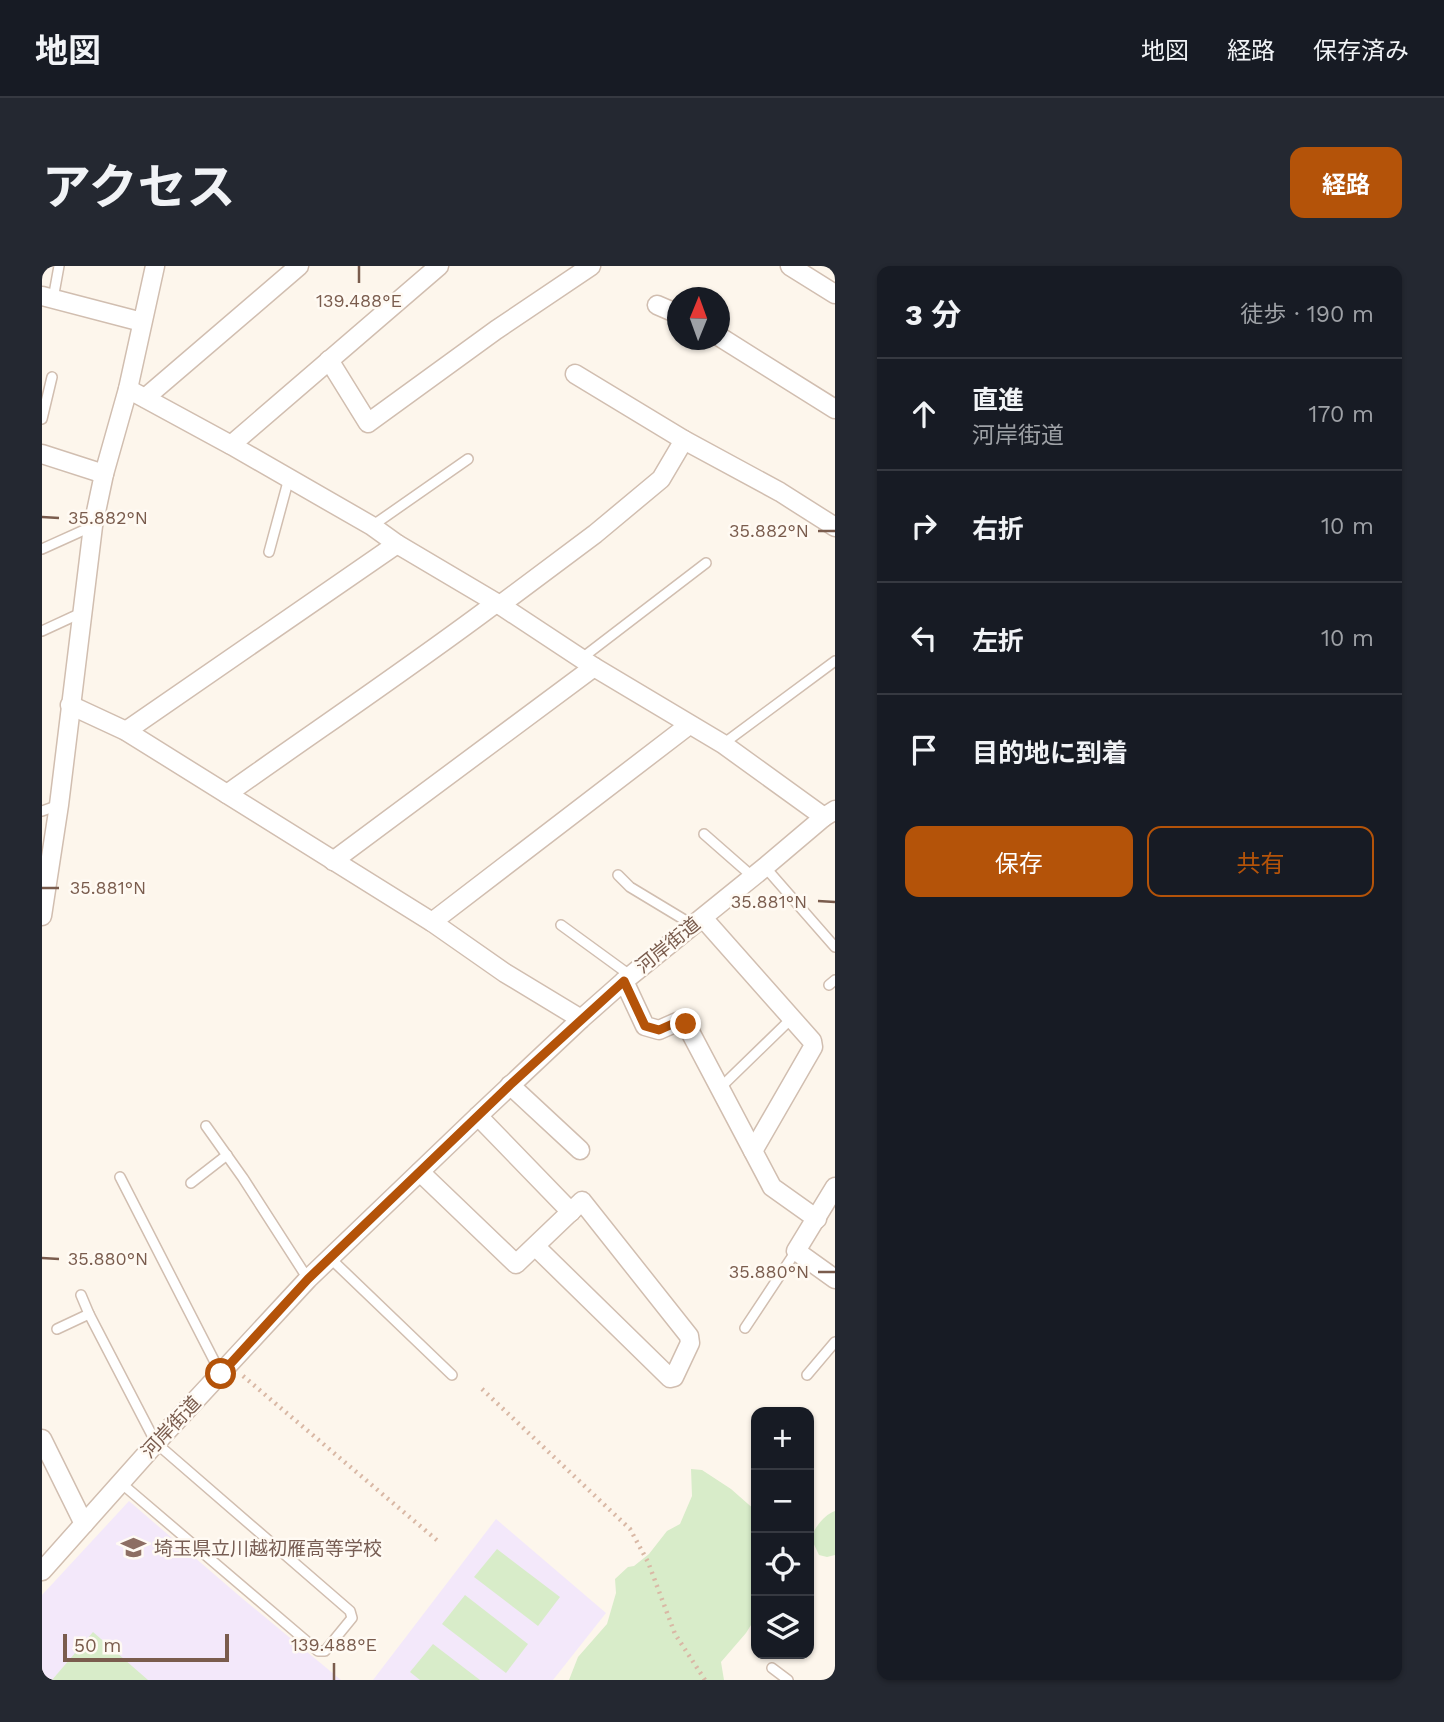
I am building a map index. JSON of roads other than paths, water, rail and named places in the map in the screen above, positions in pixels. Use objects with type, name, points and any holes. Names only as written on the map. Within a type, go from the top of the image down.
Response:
[{"type":"street","points":[[42,916],[50,808],[71,705],[93,526],[104,474],[128,389],[155,266]]},
{"type":"street","points":[[231,445],[439,266]]},
{"type":"street","points":[[330,360],[368,423],[496,330],[591,266]]},
{"type":"street","points":[[790,266],[835,294]]},
{"type":"street","points":[[145,398],[294,268]]},
{"type":"street","points":[[48,297],[142,322]]},
{"type":"street","points":[[657,305],[667,310]]},
{"type":"street","points":[[730,344],[835,408]]},
{"type":"street","points":[[575,374],[684,440],[780,492],[835,527]]},
{"type":"street","points":[[128,389],[372,526],[397,544],[723,744],[830,814]]},
{"type":"street","points":[[227,794],[595,534],[661,479],[684,440]]},
{"type":"street","points":[[45,457],[104,474]]},
{"type":"street","points":[[126,731],[397,544]]},
{"type":"street","points":[[332,861],[588,662]]},
{"type":"street","points":[[71,705],[126,731],[432,922],[505,973],[581,1019]]},
{"type":"street","points":[[432,922],[689,725]]},
{"type":"street","name":"河岸街道","points":[[42,1571],[308,1279],[478,1115],[628,978],[830,814]]},
{"type":"street","points":[[698,921],[812,1041],[813,1047],[752,1151]]},
{"type":"street","points":[[628,978],[645,1026],[659,1030],[677,1022],[686,1024],[772,1187],[817,1219]]},
{"type":"street","points":[[510,1085],[580,1150]]},
{"type":"street","points":[[478,1115],[571,1212]]},
{"type":"street","points":[[420,1172],[516,1264],[582,1201],[689,1336],[690,1343],[674,1377],[670,1378],[536,1247]]},
{"type":"street","points":[[835,1187],[796,1251],[835,1279]]},
{"type":"street","points":[[42,1439],[84,1524]]},
{"type":"lane","points":[[48,297],[60,266]]},
{"type":"lane","points":[[42,419],[52,377]]},
{"type":"lane","points":[[372,526],[468,459]]},
{"type":"lane","points":[[269,552],[289,478]]},
{"type":"lane","points":[[42,549],[93,526]]},
{"type":"lane","points":[[588,662],[706,563]]},
{"type":"lane","points":[[42,631],[81,613]]},
{"type":"lane","points":[[723,744],[835,661]]},
{"type":"lane","points":[[704,834],[759,872],[835,947]]},
{"type":"lane","points":[[618,874],[630,887],[698,921]]},
{"type":"lane","points":[[561,925],[628,978]]},
{"type":"lane","points":[[720,1088],[792,1018]]},
{"type":"lane","points":[[206,1126],[308,1279]]},
{"type":"lane","points":[[191,1183],[227,1155]]},
{"type":"lane","points":[[120,1177],[225,1369]]},
{"type":"lane","points":[[745,1328],[796,1251]]},
{"type":"lane","points":[[330,1258],[452,1375]]},
{"type":"lane","points":[[81,1295],[156,1443],[351,1611],[352,1618],[325,1651],[317,1651],[121,1483]]},
{"type":"lane","points":[[57,1329],[89,1314]]},
{"type":"lane","points":[[807,1375],[835,1342]]},
{"type":"lane","points":[[772,1668],[788,1680]]},
{"type":"place","name":"埼玉県立川越初雁高等学校","points":[[134,1548]]}]
